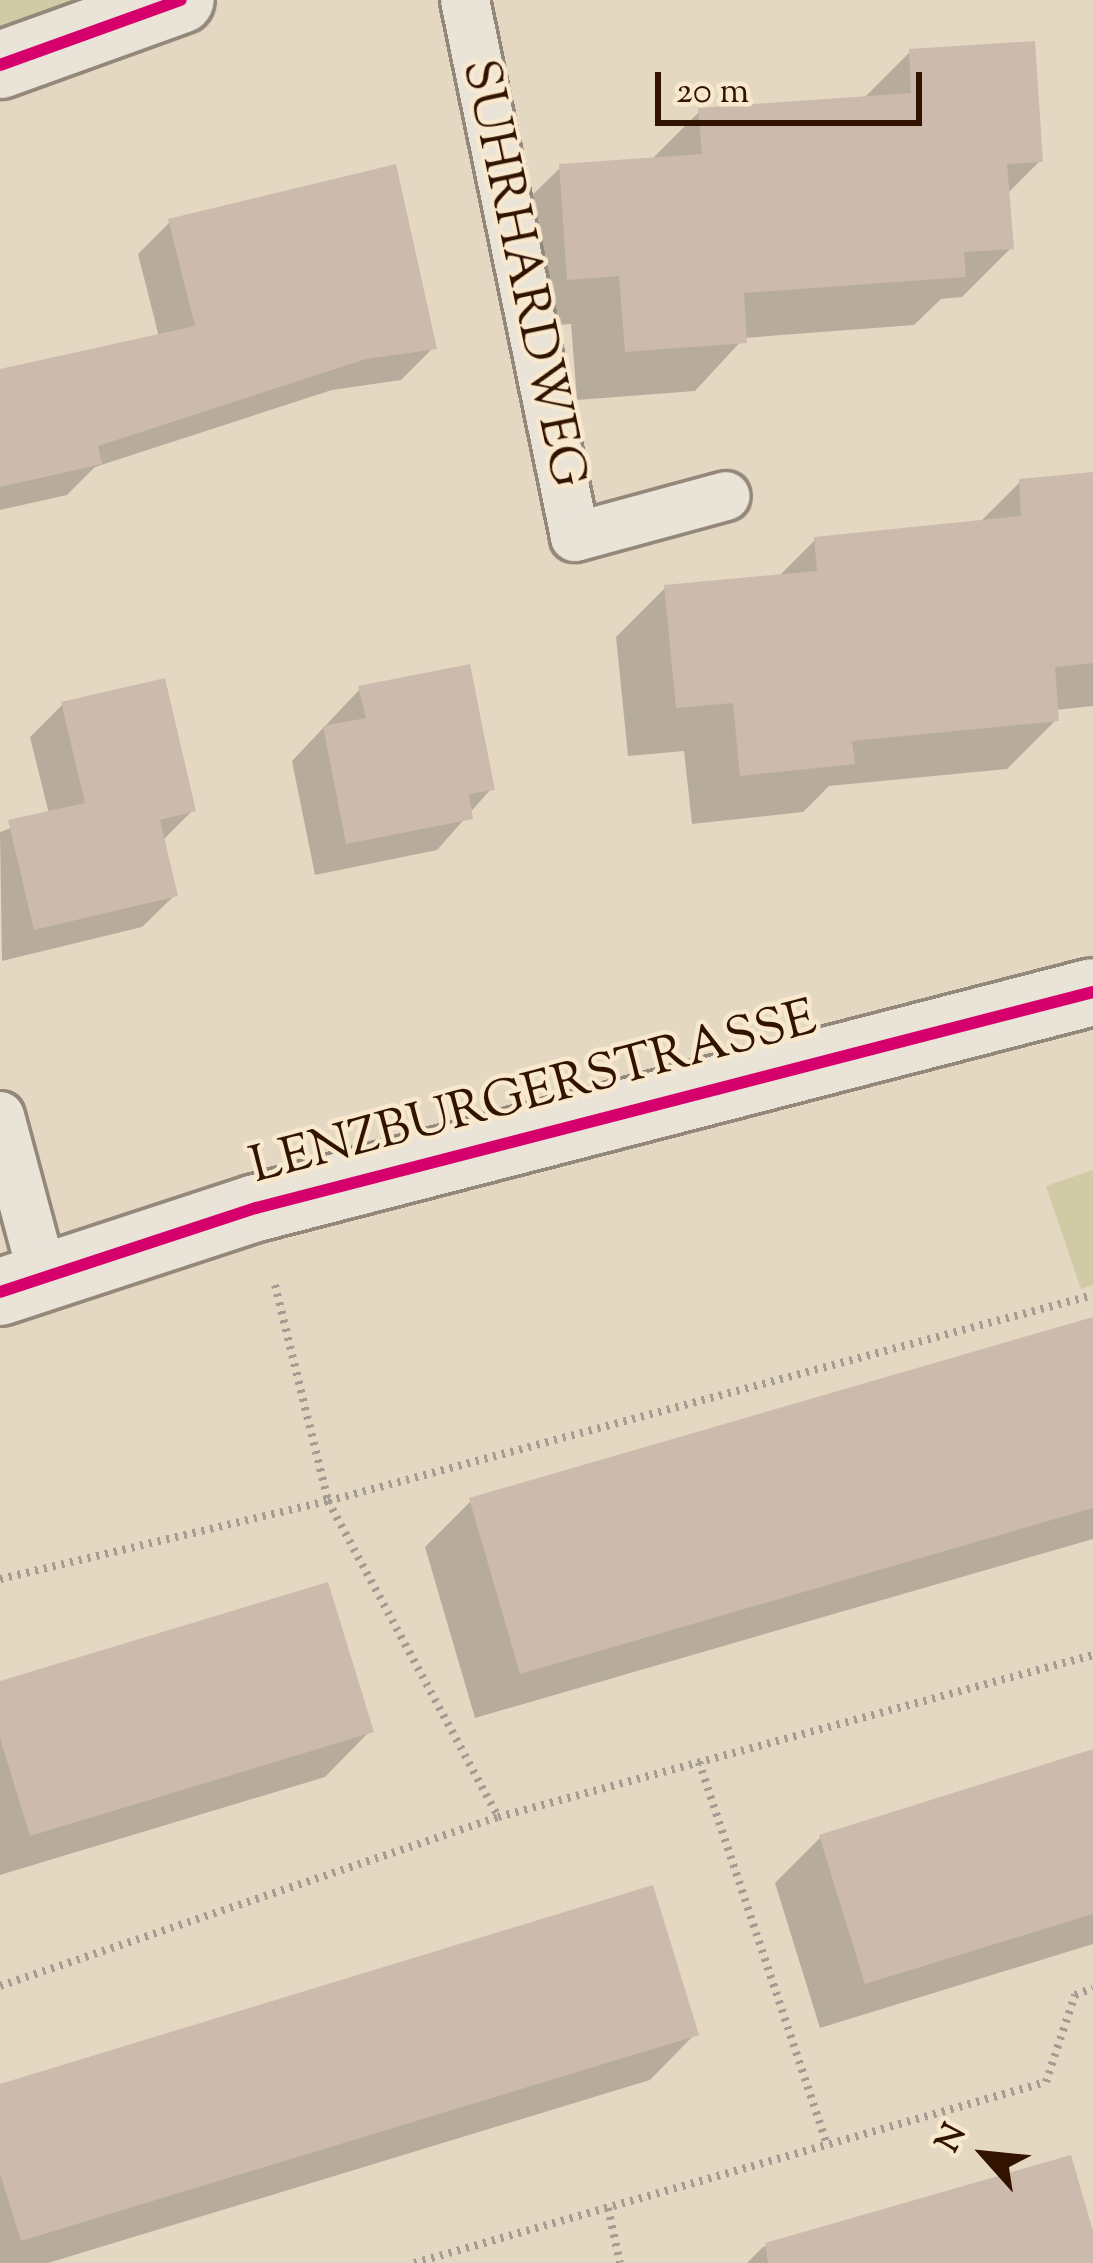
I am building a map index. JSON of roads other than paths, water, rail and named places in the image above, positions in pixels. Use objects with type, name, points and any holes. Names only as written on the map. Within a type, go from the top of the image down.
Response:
[{"type":"main road","points":[[0,65],[181,0]]},
{"type":"main road","name":"LENZBURGERSTRASSE","points":[[21,1284],[256,1208],[1093,992]]},
{"type":"lane","name":"SUHRHARDWEG","points":[[465,0],[575,536],[726,496]]},
{"type":"lane","points":[[0,1116],[21,1284]]}]
